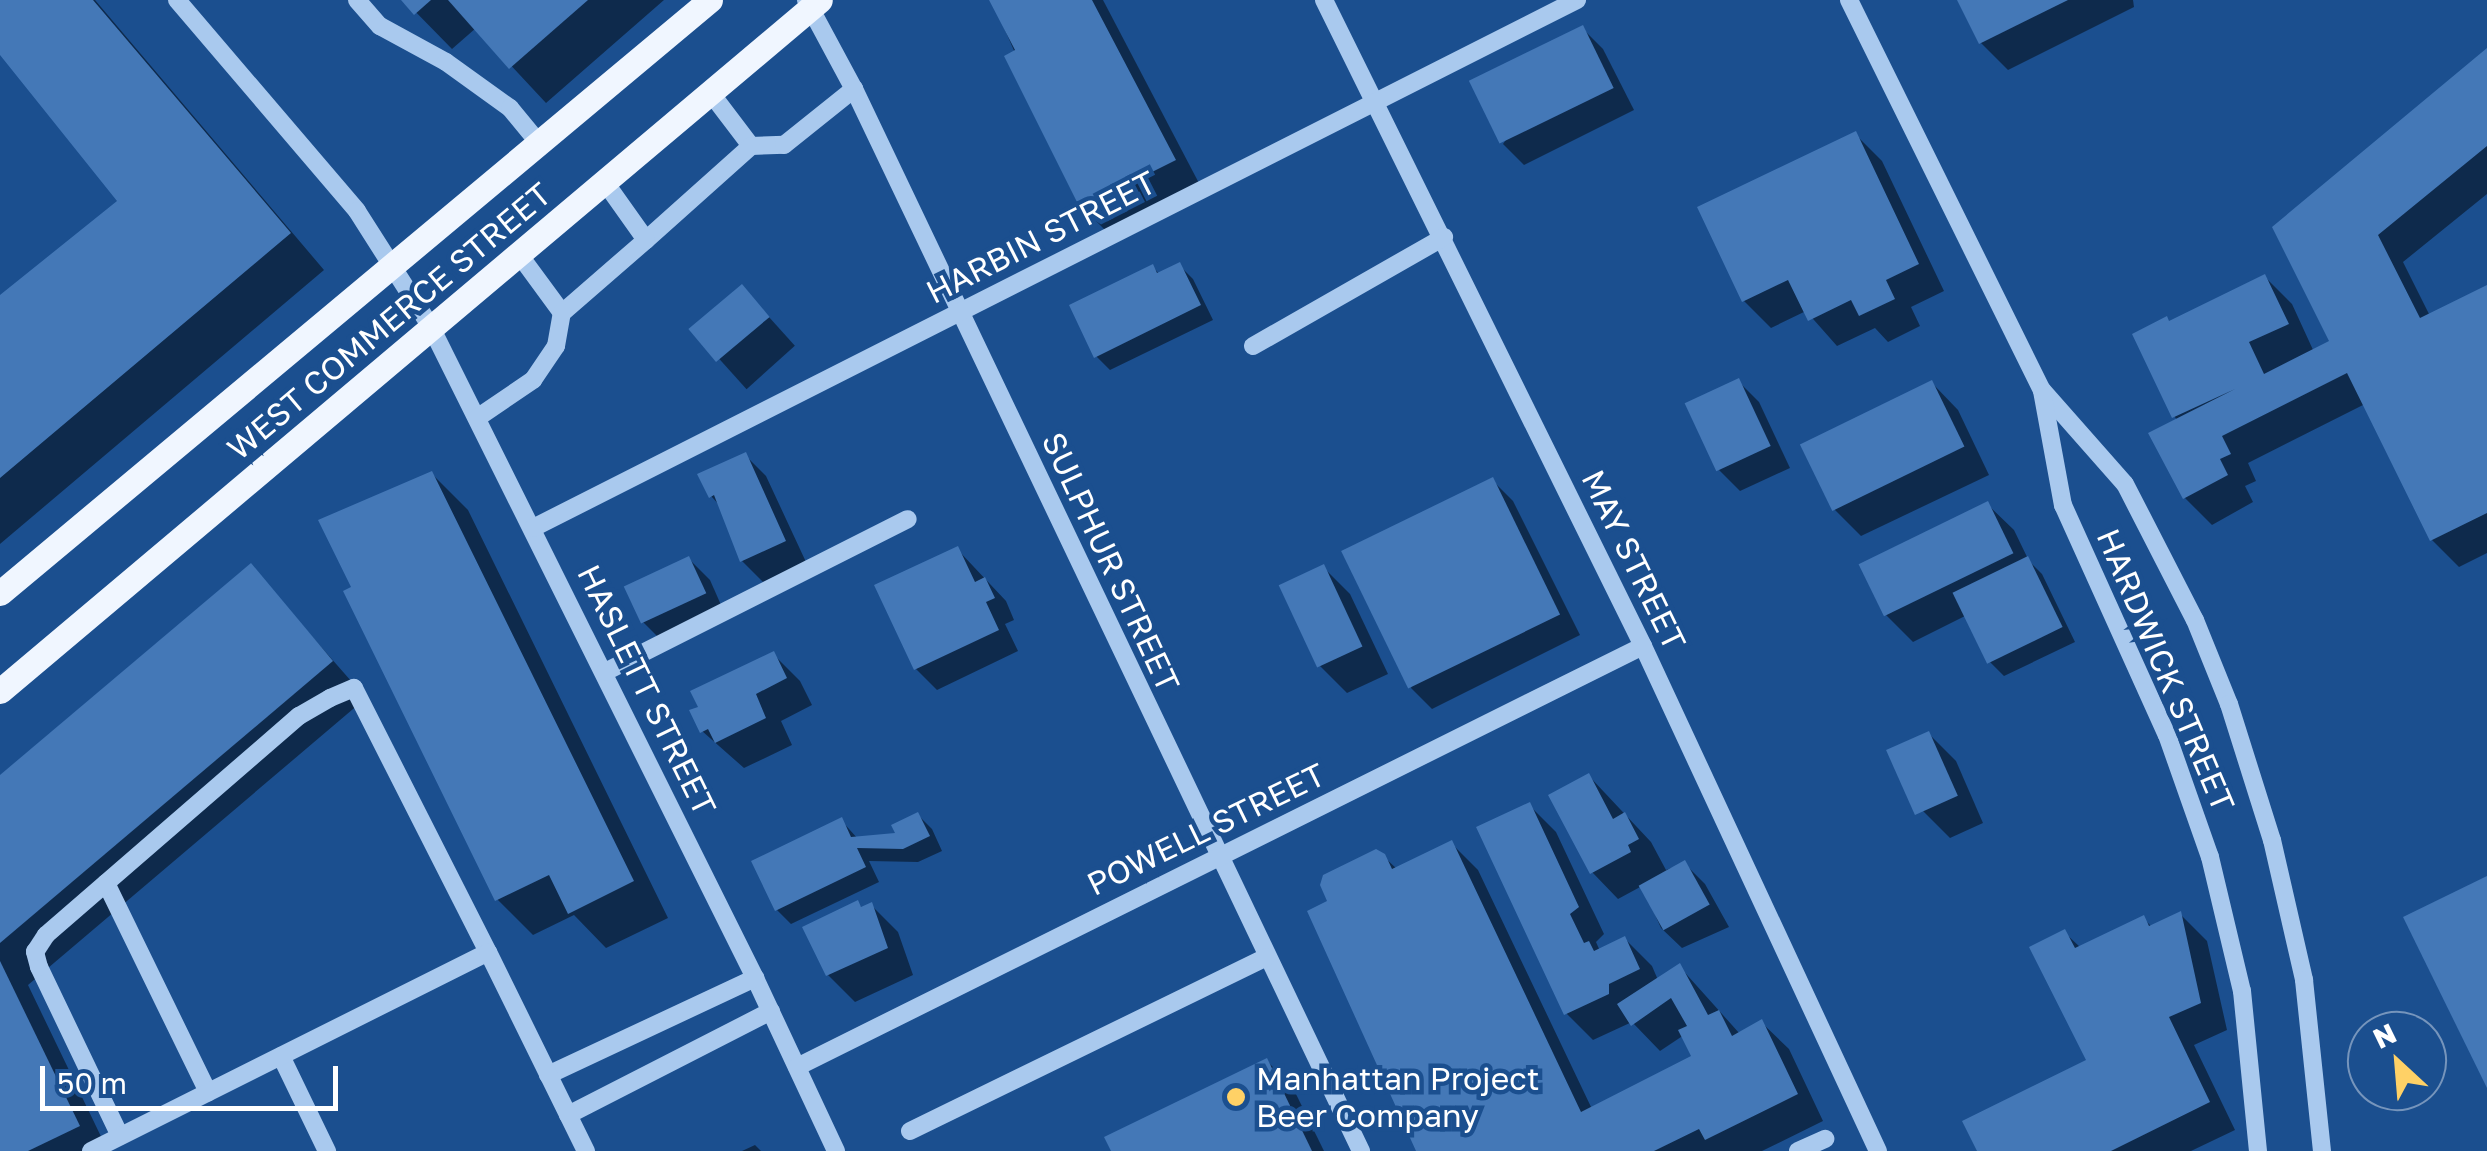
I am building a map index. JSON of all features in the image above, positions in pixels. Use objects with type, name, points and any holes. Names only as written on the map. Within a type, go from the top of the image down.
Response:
[{"type":"main road","name":"WEST COMMERCE STREET","points":[[0,592],[710,0]]},
{"type":"main road","name":"WEST COMMERCE STREET","points":[[0,691],[813,2]]},
{"type":"street","name":"HASLETT STREET","points":[[177,0],[357,211],[431,327],[755,978],[836,1151]]},
{"type":"street","points":[[357,0],[380,26],[446,62],[510,108],[538,142]]},
{"type":"street","name":"MAY STREET","points":[[1324,0],[1444,236],[1643,646],[1878,1151]]},
{"type":"street","name":"HARBIN STREET","points":[[533,528],[1576,0]]},
{"type":"street","name":"HARDWICK STREET","points":[[1849,0],[2042,390],[2125,484],[2195,620],[2229,704],[2272,840],[2304,980],[2322,1151]]},
{"type":"street","name":"SULPHUR STREET","points":[[813,2],[1361,1151]]},
{"type":"street","points":[[477,418],[533,380],[556,346],[562,313],[750,146],[784,145],[854,89]]},
{"type":"street","points":[[710,92],[750,146]]},
{"type":"street","points":[[604,181],[646,240]]},
{"type":"street","points":[[1254,346],[1444,236]]},
{"type":"street","points":[[518,253],[562,313]]},
{"type":"street","name":"HARDWICK STREET","points":[[2042,390],[2064,505],[2167,735],[2210,857],[2242,991],[2258,1151]]},
{"type":"street","points":[[604,672],[908,519]]},
{"type":"street","name":"POWELL STREET","points":[[797,1066],[1643,646]]},
{"type":"street","points":[[120,1136],[39,968],[35,952],[46,936],[300,716],[354,688],[586,1151]]},
{"type":"street","points":[[106,883],[208,1092]]},
{"type":"street","points":[[91,1151],[488,952]]},
{"type":"street","points":[[910,1131],[1266,957]]},
{"type":"street","points":[[548,1074],[755,978]]},
{"type":"street","points":[[568,1114],[771,1011]]},
{"type":"street","points":[[281,1056],[328,1151]]},
{"type":"street","points":[[1798,1151],[1824,1138]]},
{"type":"building","points":[[0,0],[93,0],[291,233],[0,478],[0,295],[117,201],[0,55]]},
{"type":"building","points":[[401,0],[431,0],[414,15]]},
{"type":"building","points":[[448,0],[588,0],[509,69]]},
{"type":"building","points":[[989,0],[1092,0],[1176,160],[1080,208],[1004,56],[1015,50]]},
{"type":"building","points":[[1957,0],[2068,0],[1979,44]]},
{"type":"building","points":[[1583,25],[1614,88],[1500,144],[1469,81]]},
{"type":"building","points":[[2487,48],[2487,146],[2378,235],[2420,318],[2487,285],[2487,513],[2430,541],[2347,373],[2222,436],[2231,454],[2220,459],[2228,475],[2183,499],[2148,433],[2235,389],[2172,418],[2132,334],[2167,316],[2169,321],[2265,274],[2289,324],[2249,342],[2264,374],[2329,341],[2272,227]]},
{"type":"building","points":[[1856,131],[1919,264],[1886,280],[1895,299],[1859,316],[1851,300],[1808,321],[1788,280],[1742,302],[1697,207]]},
{"type":"building","points":[[1180,262],[1201,305],[1094,358],[1069,305],[1153,264],[1157,273]]},
{"type":"building","points":[[742,284],[770,317],[716,362],[688,329]]},
{"type":"building","points":[[1739,378],[1771,446],[1716,471],[1685,403]]},
{"type":"building","points":[[1932,380],[1964,447],[1832,511],[1800,444]]},
{"type":"building","points":[[746,452],[786,541],[740,562],[714,495],[709,498],[697,474]]},
{"type":"building","points":[[432,471],[634,881],[568,914],[549,875],[495,901],[343,591],[351,587],[318,520]]},
{"type":"building","points":[[1493,477],[1560,615],[1408,689],[1341,551]]},
{"type":"building","points":[[1988,501],[2013,553],[1884,616],[1859,564]]},
{"type":"building","points":[[958,546],[975,582],[985,577],[995,598],[986,602],[999,630],[914,670],[874,585]]},
{"type":"building","points":[[689,556],[706,593],[641,624],[624,586]]},
{"type":"building","points":[[2028,556],[2063,627],[1987,664],[1953,593]]},
{"type":"building","points":[[251,563],[333,661],[0,943],[0,775]]},
{"type":"building","points":[[1324,564],[1362,646],[1317,668],[1279,585]]},
{"type":"building","points":[[774,651],[787,678],[756,694],[766,718],[715,743],[708,729],[700,733],[689,710],[698,707],[690,691]]},
{"type":"building","points":[[1929,731],[1958,796],[1915,815],[1886,750]]},
{"type":"building","points":[[1589,773],[1613,819],[1625,812],[1639,839],[1628,845],[1631,852],[1590,874],[1548,795]]},
{"type":"building","points":[[1530,802],[1579,907],[1570,914],[1584,943],[1589,941],[1594,951],[1625,936],[1640,969],[1609,984],[1609,994],[1564,1015],[1476,827]]},
{"type":"building","points":[[918,812],[930,836],[903,849],[857,848],[866,867],[775,911],[751,861],[842,817],[851,837],[895,833],[891,825]]},
{"type":"building","points":[[1452,840],[1581,1112],[1691,1056],[1678,1030],[1687,1026],[1671,998],[1631,1026],[1617,1004],[1680,963],[1708,1015],[1719,1010],[1732,1036],[1762,1019],[1798,1094],[1705,1140],[1699,1129],[1654,1151],[1416,1151],[1307,911],[1327,901],[1320,885],[1323,875],[1376,849],[1385,854],[1392,869]]},
{"type":"building","points":[[1685,860],[1710,905],[1663,930],[1639,886]]},
{"type":"building","points":[[2487,876],[2487,1088],[2403,917]]},
{"type":"building","points":[[858,900],[861,907],[872,902],[888,948],[826,976],[802,927]]},
{"type":"building","points":[[2181,911],[2201,1003],[2169,1017],[2210,1102],[2111,1151],[1977,1151],[1962,1121],[2086,1060],[2029,947],[2065,929],[2075,948],[2144,915],[2149,926]]},
{"type":"building","points":[[0,961],[80,1126],[28,1151],[0,1151]]},
{"type":"building","name":"Manhattan Project Beer Company","points":[[1267,1058],[1312,1151],[1111,1151],[1104,1137]]},
{"type":"place","name":"Manhattan Project Beer Company","points":[[1236,1097]]}]
